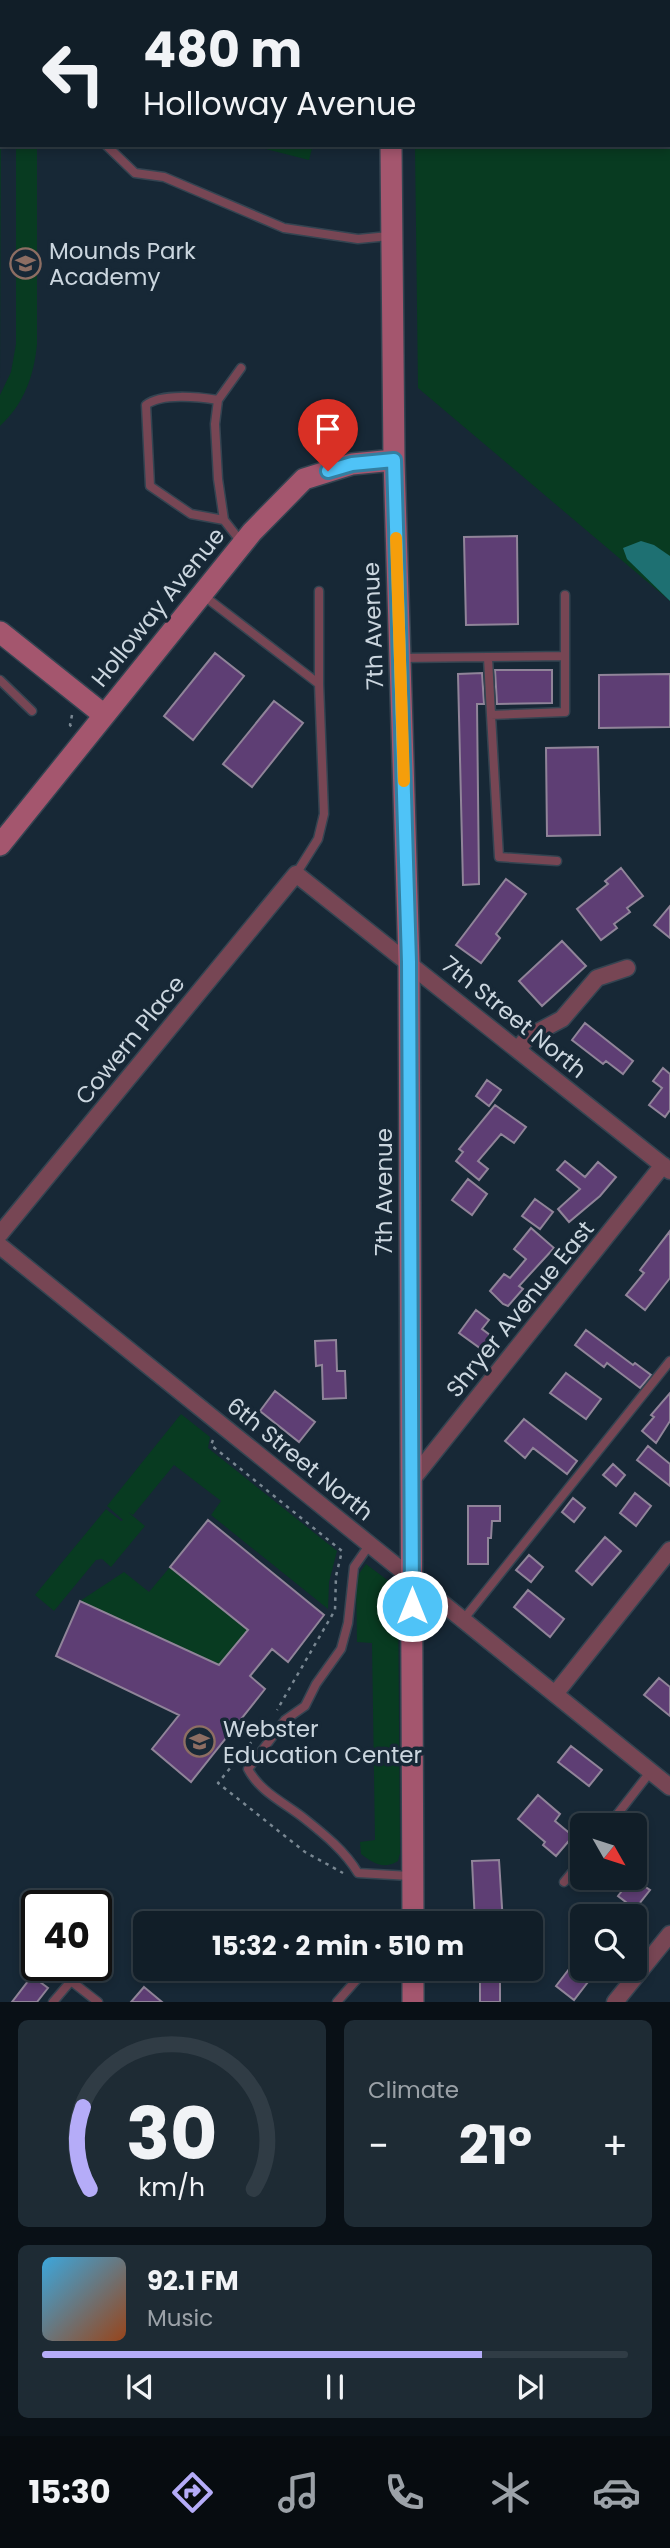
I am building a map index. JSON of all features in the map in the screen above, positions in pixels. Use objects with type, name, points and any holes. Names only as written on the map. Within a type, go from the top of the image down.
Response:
[{"type":"street","name":"7th Avenue","points":[[391,147],[394,460],[409,962],[413,1911]]},
{"type":"street","name":"Holloway Avenue","points":[[0,845],[242,543],[304,479],[352,464],[394,460]]},
{"type":"street","points":[[0,632],[104,715]]},
{"type":"street","name":"7th Street North","points":[[296,874],[667,1168]]},
{"type":"street","name":"Cowern Place","points":[[0,1234],[296,874]]},
{"type":"street","points":[[518,1049],[528,1037],[541,1028],[562,1019],[597,978],[627,968]]},
{"type":"street","name":"Shryer Avenue East","points":[[411,1481],[667,1168]]},
{"type":"street","name":"6th Street North","points":[[0,1246],[670,1787]]},
{"type":"street","points":[[555,1694],[670,1550]]},
{"type":"street","points":[[615,2002],[670,1934]]},
{"type":"street","points":[[413,1981],[414,2002]]},
{"type":"lane","points":[[108,147],[135,173],[164,177],[284,228],[358,239],[392,236]]},
{"type":"lane","points":[[240,368],[218,400],[215,424],[218,480],[224,520],[242,543]]},
{"type":"lane","points":[[218,400],[200,397],[154,399],[146,405],[150,486],[191,514],[224,520]]},
{"type":"lane","points":[[296,874],[318,839],[324,814],[319,591]]},
{"type":"lane","points":[[202,594],[320,684]]},
{"type":"lane","points":[[491,715],[565,712],[565,595]]},
{"type":"lane","points":[[400,658],[565,656]]},
{"type":"lane","points":[[488,657],[499,857],[557,861]]},
{"type":"lane","points":[[0,680],[32,711]]},
{"type":"lane","points":[[463,1620],[670,1360]]},
{"type":"lane","points":[[370,1544],[354,1567],[348,1623],[341,1649],[316,1684],[305,1706],[285,1720],[248,1769],[255,1783],[305,1819],[348,1857],[358,1873],[413,1876]]},
{"type":"lane","points":[[618,1813],[650,1771]]},
{"type":"lane","points":[[564,1882],[570,1875]]},
{"type":"lane","points":[[53,2002],[71,1981],[98,2002]]},
{"type":"lane","points":[[337,2002],[355,1981]]},
{"type":"path","points":[[220,1424],[211,1445],[342,1551],[336,1576],[335,1610],[274,1713]]},
{"type":"path","points":[[266,1723],[218,1783],[305,1852],[351,1878]]},
{"type":"shaded area","points":[[0,147],[1,147],[0,381]]},
{"type":"shaded area","points":[[16,147],[37,147],[37,344],[26,389],[0,426],[0,395],[11,372],[16,344]]},
{"type":"shaded area","points":[[258,147],[312,147],[309,160]]},
{"type":"shaded area","points":[[415,147],[670,147],[670,601],[418,388]]},
{"type":"shaded area","points":[[641,541],[654,545],[670,556],[670,601],[627,559],[623,548]]},
{"type":"shaded area","points":[[181,1414],[210,1437],[208,1448],[337,1551],[329,1582],[328,1609],[211,1515],[221,1501],[174,1465],[133,1515],[128,1512],[145,1526],[111,1567],[102,1559],[96,1560],[54,1611],[35,1595],[106,1509],[123,1520],[107,1506]]},
{"type":"shaded area","points":[[366,1564],[398,1588],[400,1853],[398,1861],[388,1865],[374,1863],[361,1854],[360,1842],[375,1840],[372,1643],[357,1642],[356,1578]]},
{"type":"shaded area","points":[[170,1567],[248,1630],[219,1665],[80,1601],[124,1572],[149,1592]]},
{"type":"building","points":[[517,536],[518,624],[466,625],[464,537]]},
{"type":"building","points":[[215,653],[244,676],[193,740],[164,716]]},
{"type":"building","points":[[495,670],[552,670],[552,703],[497,704]]},
{"type":"building","points":[[482,673],[484,704],[477,704],[479,884],[463,885],[458,674]]},
{"type":"building","points":[[670,674],[670,727],[599,728],[599,675]]},
{"type":"building","points":[[274,701],[303,723],[252,787],[223,764]]},
{"type":"building","points":[[598,747],[600,835],[547,836],[546,748]]},
{"type":"building","points":[[621,868],[643,896],[627,908],[630,912],[614,924],[617,928],[601,940],[577,909],[608,884],[605,881]]},
{"type":"building","points":[[506,879],[526,894],[496,934],[500,938],[481,963],[456,945]]},
{"type":"building","points":[[670,906],[670,938],[654,925]]},
{"type":"building","points":[[562,941],[586,966],[542,1006],[519,981]]},
{"type":"building","points":[[585,1023],[633,1061],[623,1074],[606,1061],[603,1064],[572,1040]]},
{"type":"building","points":[[663,1068],[670,1074],[670,1110],[665,1117],[649,1105],[662,1088],[653,1081]]},
{"type":"building","points":[[487,1080],[501,1090],[489,1106],[476,1096]]},
{"type":"building","points":[[495,1105],[526,1127],[514,1143],[501,1134],[478,1161],[488,1169],[479,1180],[456,1161],[463,1152],[459,1149]]},
{"type":"building","points":[[565,1161],[585,1177],[598,1162],[616,1177],[600,1196],[569,1222],[558,1209],[580,1189],[557,1170]]},
{"type":"building","points":[[468,1179],[487,1194],[472,1215],[452,1200]]},
{"type":"building","points":[[535,1199],[553,1212],[540,1229],[522,1216]]},
{"type":"building","points":[[531,1228],[554,1248],[519,1286],[523,1289],[508,1306],[490,1291],[504,1274],[510,1278],[526,1259],[514,1249]]},
{"type":"building","points":[[670,1231],[670,1278],[645,1310],[626,1295],[644,1273],[640,1270]]},
{"type":"building","points":[[476,1310],[489,1320],[482,1329],[494,1338],[484,1351],[459,1333]]},
{"type":"building","points":[[586,1330],[651,1375],[640,1388],[607,1363],[604,1367],[575,1345]]},
{"type":"building","points":[[336,1340],[337,1371],[345,1371],[346,1398],[323,1399],[322,1365],[316,1366],[315,1341]]},
{"type":"building","points":[[566,1373],[601,1399],[586,1419],[550,1393]]},
{"type":"building","points":[[275,1391],[315,1422],[299,1442],[260,1411]]},
{"type":"building","points":[[670,1393],[670,1421],[656,1443],[642,1431],[654,1417],[651,1415]]},
{"type":"building","points":[[524,1419],[577,1461],[567,1474],[533,1448],[525,1458],[505,1441]]},
{"type":"building","points":[[648,1446],[670,1464],[670,1486],[637,1460]]},
{"type":"building","points":[[613,1464],[625,1475],[616,1486],[603,1475]]},
{"type":"building","points":[[635,1493],[651,1506],[636,1526],[620,1513]]},
{"type":"building","points":[[573,1498],[585,1508],[574,1522],[562,1512]]},
{"type":"building","points":[[468,1506],[500,1506],[500,1521],[492,1521],[491,1538],[488,1538],[488,1564],[468,1564]]},
{"type":"building","points":[[208,1520],[324,1615],[288,1662],[272,1649],[250,1676],[265,1689],[191,1782],[152,1749],[179,1715],[56,1656],[80,1601],[219,1665],[248,1630],[170,1567]]},
{"type":"building","points":[[605,1537],[621,1551],[592,1585],[576,1571]]},
{"type":"building","points":[[529,1555],[543,1567],[531,1582],[516,1570]]},
{"type":"building","points":[[528,1590],[564,1619],[550,1637],[514,1607]]},
{"type":"building","points":[[659,1678],[670,1687],[670,1716],[644,1695]]},
{"type":"building","points":[[571,1746],[602,1770],[589,1786],[558,1762]]},
{"type":"building","points":[[538,1795],[560,1814],[555,1821],[570,1834],[570,1840],[556,1856],[543,1845],[545,1842],[518,1819]]},
{"type":"building","points":[[499,1860],[502,1911],[474,1911],[472,1861]]},
{"type":"building","points":[[623,1890],[650,1890],[639,1904],[628,1904],[618,1896]]},
{"type":"building","points":[[570,1968],[570,1981],[589,1981],[574,2000],[556,1986]]},
{"type":"building","points":[[28,1981],[39,1981],[48,1988],[37,2002],[12,2002]]},
{"type":"building","points":[[480,1981],[500,1981],[500,2002],[480,2002]]},
{"type":"building","points":[[144,1987],[162,2002],[131,2002]]},
{"type":"slow traffic","points":[[396,538],[404,781]]},
{"type":"place","name":"Mounds Park Academy","points":[[26,264]]},
{"type":"place","name":"Webster Education Center","points":[[200,1742]]},
{"type":"route","points":[[328,471],[352,464],[394,460],[409,962],[412,1606]]}]
